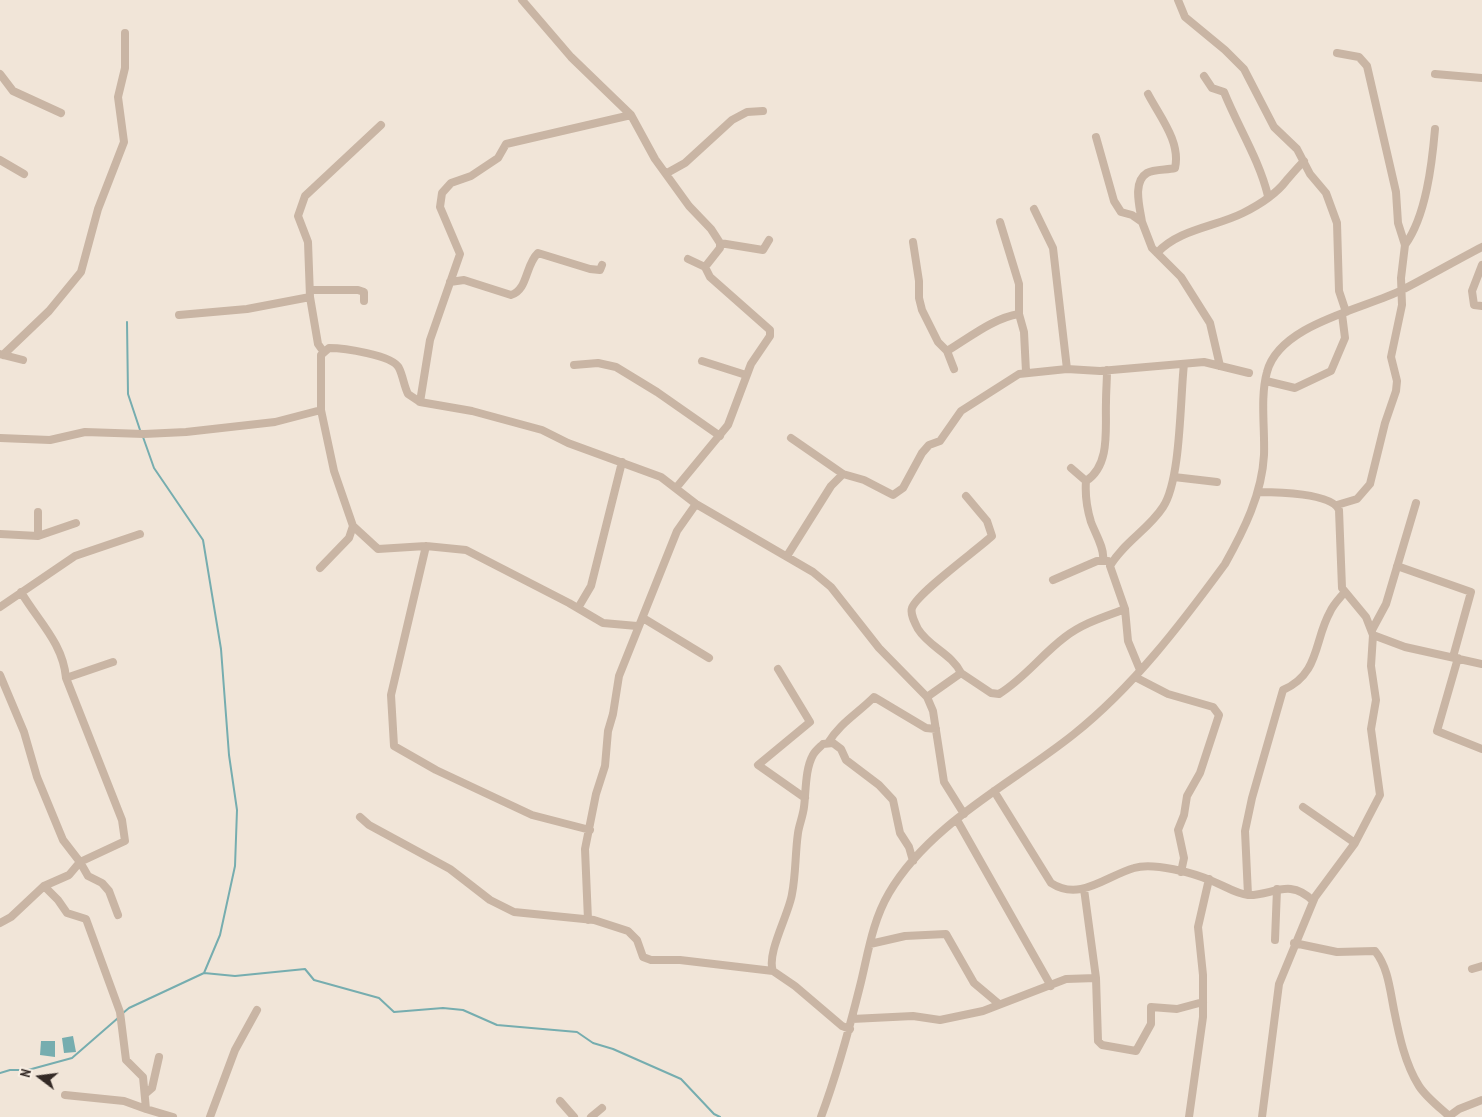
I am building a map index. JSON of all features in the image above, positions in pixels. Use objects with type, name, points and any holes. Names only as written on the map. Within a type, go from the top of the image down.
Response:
[{"type":"street","points":[[522,0],[571,57],[631,114],[655,159],[667,173],[689,206],[711,229],[720,243],[720,248],[705,267]]},
{"type":"street","points":[[1178,0],[1186,17],[1244,69],[1269,118],[1280,133],[1297,149],[1310,174],[1326,193],[1336,216],[1339,291],[1344,313],[1345,338],[1331,371],[1295,388],[1266,381]]},
{"type":"street","points":[[2,354],[49,311],[81,272],[98,209],[124,142],[118,97],[125,68],[126,33]]},
{"type":"street","points":[[1337,54],[1359,56],[1367,66],[1396,192],[1398,223],[1405,245]]},
{"type":"street","points":[[0,74],[13,91],[61,113]]},
{"type":"street","points":[[1435,74],[1482,78]]},
{"type":"street","points":[[1204,76],[1212,88],[1224,92],[1263,174],[1268,196]]},
{"type":"street","points":[[1148,94],[1176,146],[1178,157],[1175,168],[1148,172],[1143,177],[1138,195],[1142,222],[1152,248],[1181,277],[1210,323],[1220,366]]},
{"type":"street","points":[[667,173],[685,163],[732,120],[747,112],[763,111]]},
{"type":"street","points":[[420,402],[430,340],[460,254],[440,207],[442,193],[451,183],[471,176],[498,158],[506,144],[631,114]]},
{"type":"street","points":[[323,351],[318,344],[310,293],[308,242],[298,216],[305,196],[381,125]]},
{"type":"street","points":[[1259,492],[1324,498],[1337,505],[1358,499],[1370,484],[1385,423],[1396,391],[1396,380],[1391,357],[1402,306],[1401,290],[1405,245],[1416,223],[1430,179],[1435,129]]},
{"type":"street","points":[[1096,137],[1114,201],[1121,212],[1142,222]]},
{"type":"street","points":[[0,160],[24,174]]},
{"type":"street","points":[[1157,253],[1164,245],[1183,234],[1243,213],[1276,191],[1304,161]]},
{"type":"street","points":[[1034,209],[1053,248],[1067,369]]},
{"type":"street","points":[[1000,222],[1019,284],[1019,314],[1024,332],[1026,372]]},
{"type":"street","points":[[720,243],[763,250],[769,240]]},
{"type":"street","points":[[914,242],[919,281],[919,298],[922,310],[938,342],[947,351],[954,369]]},
{"type":"street","points":[[821,1117],[850,1029],[874,923],[889,892],[913,861],[957,820],[994,791],[1076,733],[1134,677],[1225,564],[1259,492],[1264,456],[1267,371],[1276,354],[1286,343],[1319,323],[1401,290],[1482,247]]},
{"type":"street","points":[[450,282],[464,280],[511,295],[518,293],[521,289],[529,266],[538,253],[590,269],[600,270],[602,265]]},
{"type":"street","points":[[676,488],[683,476],[720,436],[734,412],[751,364],[769,340],[770,330],[710,277],[705,267],[688,259]]},
{"type":"street","points":[[1482,265],[1471,296],[1474,305],[1482,306]]},
{"type":"street","points":[[179,315],[247,309],[310,293],[358,290],[364,292],[364,301]]},
{"type":"street","points":[[947,351],[992,324],[1019,314]]},
{"type":"street","points":[[637,626],[603,623],[466,550],[426,546],[378,549],[353,526],[334,471],[321,410],[320,361],[323,351],[329,348],[339,348],[385,358],[394,362],[399,367],[408,394],[420,402],[472,411],[542,430],[568,443],[660,477],[696,504],[761,543],[787,556],[831,587],[879,648],[927,697],[933,711],[944,782],[964,814]]},
{"type":"street","points":[[2,354],[22,360]]},
{"type":"street","points":[[702,361],[746,375]]},
{"type":"street","points":[[791,438],[843,474],[864,480],[888,494],[897,494],[922,453],[929,445],[940,441],[961,411],[1019,374],[1067,369],[1088,372],[1204,362],[1249,373]]},
{"type":"street","points":[[574,365],[598,363],[616,367],[720,436]]},
{"type":"street","points":[[1140,670],[1128,641],[1125,609],[1110,566],[1112,561],[1163,507],[1170,495],[1174,477],[1184,364]]},
{"type":"street","points":[[1086,481],[1094,476],[1100,466],[1105,445],[1107,370]]},
{"type":"street","points":[[0,438],[50,440],[86,432],[144,434],[193,431],[275,422],[321,410]]},
{"type":"street","points":[[578,608],[591,586],[622,462]]},
{"type":"street","points":[[1071,468],[1086,481],[1090,518],[1097,540],[1104,553],[1103,560]]},
{"type":"street","points":[[787,556],[831,486],[843,474]]},
{"type":"street","points":[[1174,477],[1217,482]]},
{"type":"street","points":[[966,496],[987,521],[992,536],[935,583],[913,605],[911,613],[919,630],[957,664],[961,673],[991,693],[999,694],[1027,674],[1064,638],[1079,627],[1125,609]]},
{"type":"street","points":[[1262,1117],[1279,984],[1294,943],[1313,901],[1333,870],[1355,843],[1380,795],[1371,729],[1376,700],[1371,666],[1373,632],[1386,604],[1416,503]]},
{"type":"street","points":[[588,920],[585,849],[606,760],[608,731],[613,714],[619,676],[637,626],[643,618],[677,532],[696,504]]},
{"type":"street","points":[[1337,505],[1340,515],[1340,582],[1344,593],[1366,617],[1373,632],[1405,647],[1482,664]]},
{"type":"street","points":[[38,512],[38,536]]},
{"type":"street","points":[[0,534],[38,536],[76,523]]},
{"type":"street","points":[[320,568],[350,538],[353,526]]},
{"type":"street","points":[[0,607],[76,556],[140,534]]},
{"type":"street","points":[[426,546],[391,695],[394,746],[436,770],[532,815],[590,830]]},
{"type":"street","points":[[1053,580],[1103,560],[1112,561]]},
{"type":"street","points":[[1397,566],[1472,592],[1437,731],[1482,748]]},
{"type":"street","points":[[0,923],[11,918],[44,886],[69,875],[80,862],[125,841],[125,832],[66,678],[60,651],[48,629],[34,615],[21,592]]},
{"type":"street","points":[[1248,894],[1245,831],[1252,798],[1274,723],[1278,701],[1283,690],[1296,685],[1309,667],[1318,650],[1329,613],[1344,593]]},
{"type":"street","points":[[643,618],[709,658]]},
{"type":"street","points":[[66,678],[113,662]]},
{"type":"street","points":[[778,669],[810,722],[758,765],[805,798]]},
{"type":"street","points":[[927,697],[961,673]]},
{"type":"street","points":[[0,675],[24,732],[37,777],[63,840],[88,876],[102,883],[109,891],[118,915]]},
{"type":"street","points":[[1134,677],[1168,694],[1213,707],[1219,715],[1200,773],[1187,796],[1184,815],[1178,830],[1184,858],[1181,872]]},
{"type":"street","points":[[828,744],[838,727],[858,713],[874,697],[926,728],[936,729]]},
{"type":"street","points":[[773,971],[771,966],[774,948],[791,902],[798,833],[813,755],[823,744],[833,743],[841,749],[846,760],[880,785],[893,800],[900,833],[909,846],[913,861]]},
{"type":"street","points":[[994,791],[1051,883],[1064,889],[1084,889],[1139,867],[1181,872],[1209,879],[1248,894],[1277,890],[1297,891],[1313,901]]},
{"type":"street","points":[[1303,807],[1355,843]]},
{"type":"street","points":[[360,817],[370,825],[450,869],[490,900],[514,912],[588,920],[628,931],[637,940],[643,957],[651,960],[680,960],[773,971],[795,986],[842,1026],[850,1029]]},
{"type":"street","points":[[957,820],[1051,986]]},
{"type":"street","points":[[1189,1117],[1203,1002],[1203,975],[1198,927],[1209,879]]},
{"type":"street","points":[[44,886],[58,900],[66,913],[86,919],[121,1015],[126,1060],[143,1077],[146,1109]]},
{"type":"street","points":[[1084,889],[1096,978],[1098,1041],[1102,1045],[1136,1051],[1150,1024],[1151,1007],[1177,1009],[1203,1002]]},
{"type":"street","points":[[1275,940],[1277,890]]},
{"type":"street","points":[[870,944],[905,936],[946,934],[974,983],[999,1004]]},
{"type":"street","points":[[1294,943],[1337,952],[1375,952],[1380,957],[1387,977],[1403,1048],[1420,1088],[1448,1116],[1459,1108],[1482,1100]]},
{"type":"street","points":[[1472,969],[1482,966]]},
{"type":"street","points":[[852,1019],[913,1016],[940,1020],[984,1011],[1066,979],[1096,978]]},
{"type":"street","points":[[210,1117],[235,1050],[257,1010]]},
{"type":"street","points":[[145,1094],[152,1088],[159,1057]]},
{"type":"street","points":[[65,1095],[124,1101],[172,1117]]},
{"type":"street","points":[[560,1101],[574,1117]]},
{"type":"street","points":[[591,1117],[602,1108]]},
{"type":"water","points":[[73,1036],[76,1052],[64,1053],[62,1038]]},
{"type":"water","points":[[41,1041],[55,1041],[55,1057],[40,1055]]},
{"type":"waterway","points":[[127,322],[128,394],[140,430]]},
{"type":"waterway","points":[[143,437],[154,468],[203,540],[221,649],[229,755],[237,810],[235,866],[220,935],[204,973]]},
{"type":"waterway","points":[[123,1013],[129,1008],[204,973],[235,976],[305,969],[314,980],[379,998],[394,1012],[443,1008],[463,1010],[497,1025],[577,1032],[593,1043],[613,1049],[681,1079],[714,1114],[720,1117]]},
{"type":"waterway","points":[[0,1073],[10,1070],[28,1070],[72,1058],[118,1018]]}]
